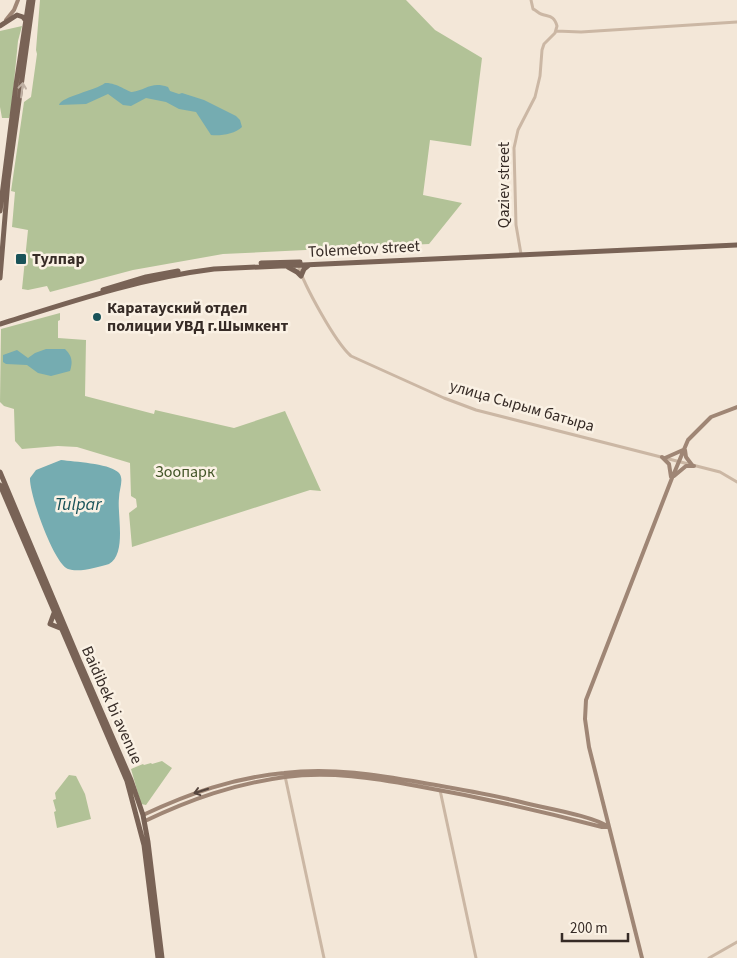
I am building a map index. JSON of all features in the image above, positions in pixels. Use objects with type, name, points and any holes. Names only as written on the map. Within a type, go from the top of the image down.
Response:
[{"type":"main road","points":[[0,25],[10,16],[18,0]]},
{"type":"main road","points":[[0,211],[29,0]]},
{"type":"main road","points":[[0,278],[8,180],[33,0]]},
{"type":"main road","points":[[0,25],[16,15],[23,17],[26,21]]},
{"type":"main road","name":"Tolemetov street","points":[[0,322],[122,284],[166,273],[214,266],[737,243]]},
{"type":"main road","name":"Tolemetov street","points":[[0,322],[171,276],[214,270],[284,266],[297,263],[310,264],[477,254]]},
{"type":"main road","points":[[284,266],[294,269],[301,276],[304,269],[310,264]]},
{"type":"main road","points":[[642,958],[586,728],[586,700],[688,440],[711,418],[737,407]]},
{"type":"main road","points":[[672,479],[670,467],[664,457],[684,449]]},
{"type":"main road","points":[[684,449],[686,458],[693,465]]},
{"type":"main road","points":[[672,479],[682,468],[693,465]]},
{"type":"main road","name":"Baidibek bi avenue","points":[[0,472],[60,628],[128,781],[144,845],[158,958]]},
{"type":"main road","name":"Baidibek bi avenue","points":[[0,485],[131,780],[144,818],[153,875],[154,917],[162,958]]},
{"type":"main road","points":[[144,818],[231,787],[285,775],[373,778],[440,788],[602,827],[609,826]]},
{"type":"street","points":[[531,0],[533,9],[542,14],[552,16],[557,26],[556,31],[581,32],[737,22]]},
{"type":"street","name":"Qaziev street","points":[[521,252],[517,240],[514,148],[518,130],[535,97],[540,76],[542,50],[556,31]]},
{"type":"street","name":"улица Сырым батыра","points":[[297,263],[301,276],[341,344],[351,356],[444,398],[476,410],[720,472],[737,482]]},
{"type":"street","points":[[285,775],[324,958]]},
{"type":"street","points":[[440,788],[476,958]]},
{"type":"street","points":[[710,958],[737,942]]},
{"type":"green space","points":[[40,0],[406,0],[435,30],[482,58],[471,146],[430,140],[423,195],[462,203],[429,244],[223,254],[133,270],[50,292],[47,286],[28,290],[22,289],[28,230],[12,227],[15,192],[11,191],[24,102],[31,97],[37,54]]},
{"type":"green space","points":[[22,26],[18,41],[11,113],[9,118],[2,118],[0,107],[0,31]]},
{"type":"green space","name":"Зоопарк","points":[[60,313],[58,338],[86,340],[85,396],[154,414],[155,410],[234,428],[285,411],[321,491],[310,490],[132,547],[129,513],[137,507],[136,499],[131,496],[130,463],[77,447],[58,446],[22,449],[15,441],[14,409],[4,406],[0,402],[1,329]]},
{"type":"green space","points":[[162,761],[172,768],[146,805],[141,804],[131,769],[143,764]]},
{"type":"green space","points":[[69,775],[76,776],[85,794],[91,819],[57,828],[53,800],[56,799],[55,793]]},
{"type":"water","points":[[105,83],[113,84],[132,92],[153,85],[162,85],[168,87],[170,91],[204,100],[236,116],[240,120],[242,127],[228,134],[211,135],[196,112],[179,109],[166,102],[146,98],[131,106],[123,105],[108,94],[86,104],[59,105],[72,96],[94,89]]},
{"type":"water","points":[[46,349],[65,349],[71,359],[70,371],[51,376],[38,373],[27,365],[6,364],[3,362],[3,355],[17,350],[28,358]]},
{"type":"water","name":"Tulpar","points":[[61,460],[91,463],[113,469],[120,474],[120,543],[115,559],[109,564],[83,570],[68,569],[56,555],[43,528],[30,478],[36,470]]},
{"type":"place","name":"Тулпар","points":[[21,259]]},
{"type":"place","name":"Каратауский отдел полиции УВД г.Шымкент","points":[[97,317]]}]
